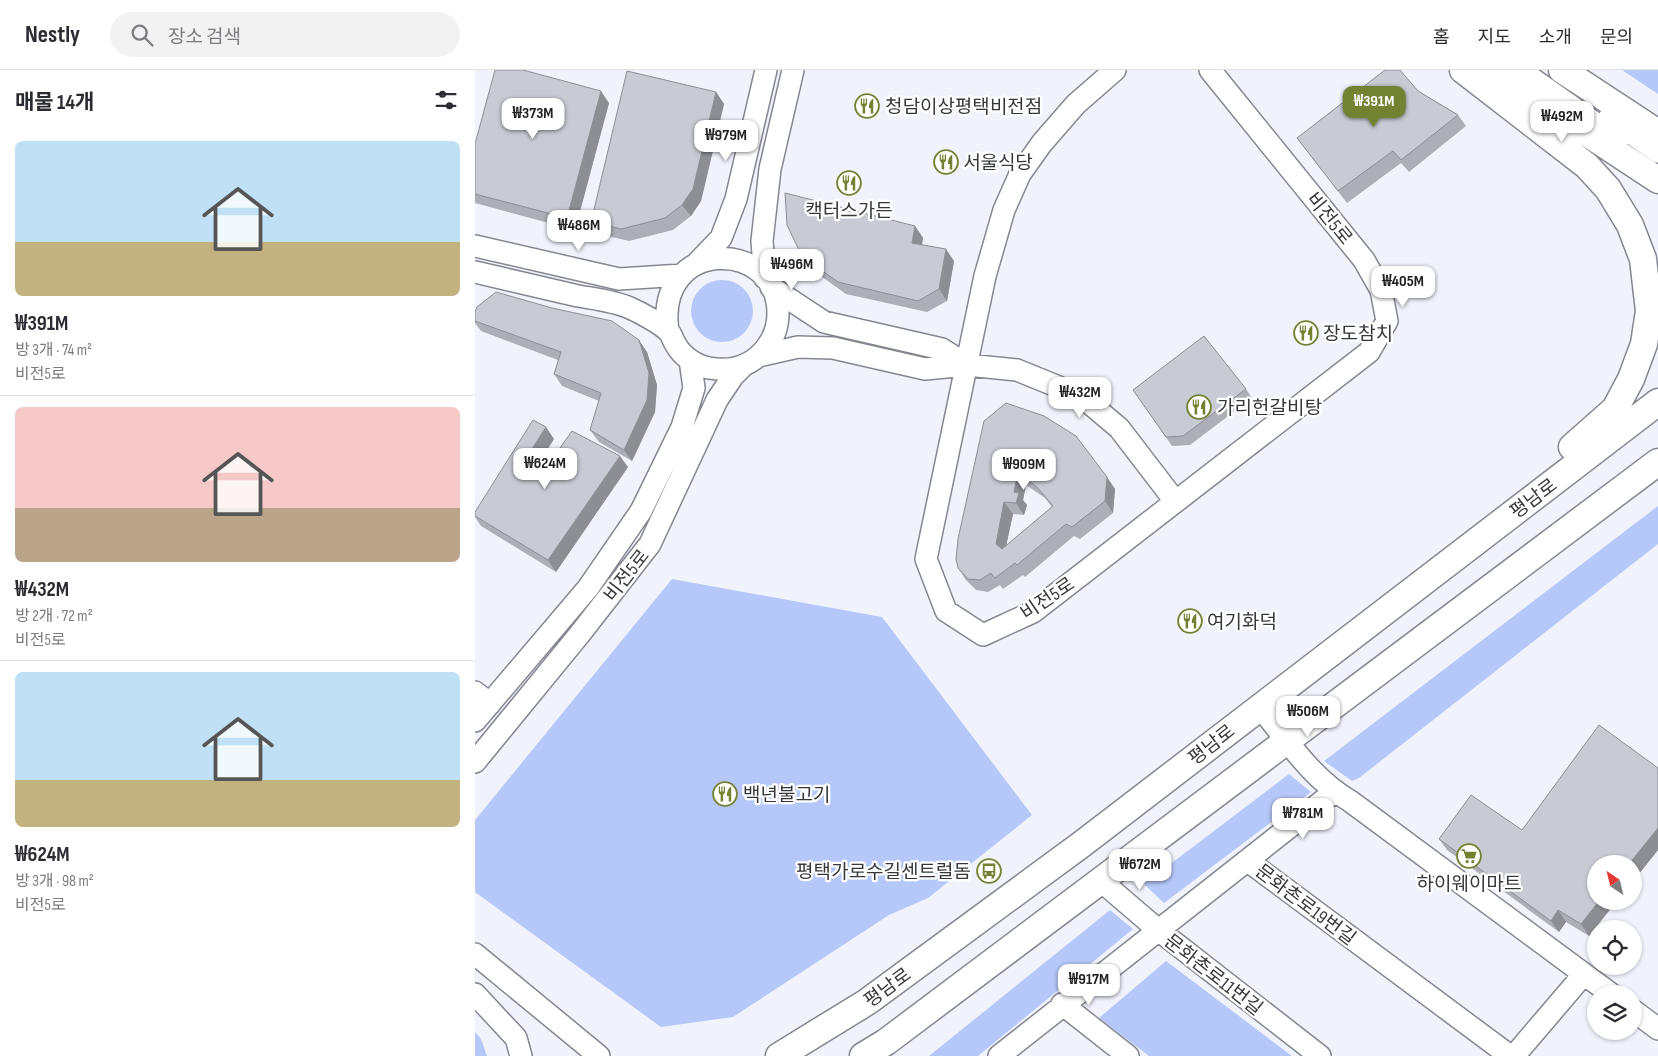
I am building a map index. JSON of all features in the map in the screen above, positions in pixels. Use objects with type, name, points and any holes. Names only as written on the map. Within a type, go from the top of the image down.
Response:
[{"type":"main road","points":[[1415,588],[1463,530],[1583,439],[1615,410],[1631,379],[1644,344],[1649,311],[1643,259],[1630,225],[1608,189],[1587,166],[1463,70]]},
{"type":"main road","points":[[1491,70],[1658,180]]},
{"type":"main road","points":[[1562,70],[1658,134]]},
{"type":"main road","name":"평남로","points":[[779,1056],[875,996],[1082,844],[1658,402]]},
{"type":"main road","points":[[863,1056],[894,1036],[1286,739],[1658,462]]},
{"type":"street","points":[[766,70],[736,198],[721,238],[690,269],[669,295],[666,314],[669,332],[677,347],[690,360],[706,368],[725,370],[798,347],[833,348],[925,369],[967,365],[1017,370],[1081,396],[1119,428],[1175,501]]},
{"type":"street","points":[[793,70],[770,169],[762,240],[768,283],[824,322],[942,349],[967,365]]},
{"type":"street","name":"비전5로","points":[[1115,70],[1076,104],[1042,143],[1020,174],[1004,210],[985,276],[926,559],[946,611],[983,634],[1033,612],[1369,352],[1387,321],[1381,290],[1364,260],[1210,70]]},
{"type":"street","points":[[1521,70],[1658,165]]},
{"type":"street","points":[[1540,70],[1658,152]]},
{"type":"street","points":[[475,246],[619,279],[690,269],[726,258],[744,262],[760,272],[768,283],[778,304],[777,323],[771,341],[751,361]]},
{"type":"street","points":[[475,272],[629,308],[669,332]]},
{"type":"street","name":"비전5로","points":[[475,721],[483,698],[588,588],[641,511],[682,427],[694,388],[690,360]]},
{"type":"street","name":"비전5로","points":[[475,762],[579,635],[650,544],[717,400],[733,376],[751,361]]},
{"type":"street","points":[[1260,707],[1313,773],[1334,792],[1599,985]]},
{"type":"street","name":"문화촌로19번길","points":[[1334,792],[1248,861],[1510,1056]]},
{"type":"street","points":[[1101,881],[1157,929],[1248,861]]},
{"type":"street","name":"문화촌로11번길","points":[[999,1056],[1157,929],[1320,1056]]},
{"type":"street","points":[[475,954],[599,1056]]},
{"type":"street","points":[[1514,1056],[1584,974]]},
{"type":"street","points":[[475,994],[516,1038],[521,1056]]},
{"type":"street","points":[[1062,1004],[1128,1056]]},
{"type":"street","points":[[1642,1017],[1658,1029]]},
{"type":"shaded area","points":[[1622,70],[1658,70],[1658,94]]},
{"type":"shaded area","points":[[716,280],[728,280],[744,289],[751,299],[753,311],[751,323],[744,333],[728,342],[716,342],[705,337],[696,328],[691,317],[691,305],[696,294],[705,285]]},
{"type":"shaded area","points":[[1658,506],[1658,544],[1359,778],[1352,781],[1324,761]]},
{"type":"shaded area","points":[[672,579],[882,617],[1032,815],[928,898],[889,915],[733,1017],[661,1027],[475,892],[475,820]]},
{"type":"shaded area","points":[[1289,774],[1311,792],[1164,903],[1144,884]]},
{"type":"shaded area","points":[[1110,910],[1133,929],[978,1056],[929,1056]]},
{"type":"shaded area","points":[[1166,961],[1292,1056],[1149,1056],[1099,1018]]},
{"type":"shaded area","points":[[475,1032],[481,1039],[487,1056],[475,1056]]},
{"type":"building","points":[[495,70],[523,70],[601,91],[567,218],[475,194],[475,144]]},
{"type":"building","points":[[1385,70],[1400,70],[1418,91],[1458,115],[1401,160],[1393,151],[1338,191],[1297,138]]},
{"type":"building","points":[[627,71],[716,92],[693,189],[682,205],[665,218],[621,229],[591,222]]},
{"type":"building","points":[[785,193],[915,226],[912,243],[946,249],[939,289],[918,301],[838,282],[810,262],[798,248],[787,225]]},
{"type":"building","points":[[496,292],[552,308],[612,321],[639,340],[649,373],[647,400],[624,450],[590,430],[601,393],[554,374],[561,352],[475,321],[477,307]]},
{"type":"building","points":[[1204,336],[1246,389],[1183,436],[1166,437],[1133,390]]},
{"type":"building","points":[[1006,403],[1044,416],[1076,436],[1107,477],[1105,501],[1072,527],[1066,524],[1017,565],[1015,563],[995,578],[991,573],[980,580],[968,579],[958,568],[956,559],[958,539],[984,421]],"holes":[[[1018,473],[1037,487],[1053,506],[1002,549],[996,544],[1004,502],[1016,503],[1019,493],[1014,492]]]},
{"type":"building","points":[[533,420],[546,427],[530,452],[548,465],[572,431],[620,456],[548,560],[475,516],[475,512]]},
{"type":"building","points":[[1599,725],[1658,768],[1658,828],[1636,855],[1587,855],[1587,910],[1592,910],[1581,924],[1558,910],[1551,921],[1439,839],[1471,795],[1522,830]]},
{"type":"place","name":"청담이상평택비전점","points":[[867,106]]},
{"type":"place","name":"서울식당","points":[[946,162]]},
{"type":"place","name":"캑터스가든","points":[[849,183]]},
{"type":"place","name":"장도참치","points":[[1306,333]]},
{"type":"place","name":"가리헌갈비탕","points":[[1199,407]]},
{"type":"place","name":"여기화덕","points":[[1190,621]]},
{"type":"place","name":"백년불고기","points":[[725,794]]},
{"type":"place","name":"하이웨이마트","points":[[1469,856]]},
{"type":"place","name":"평택가로수길센트럴돔","points":[[989,871]]}]
